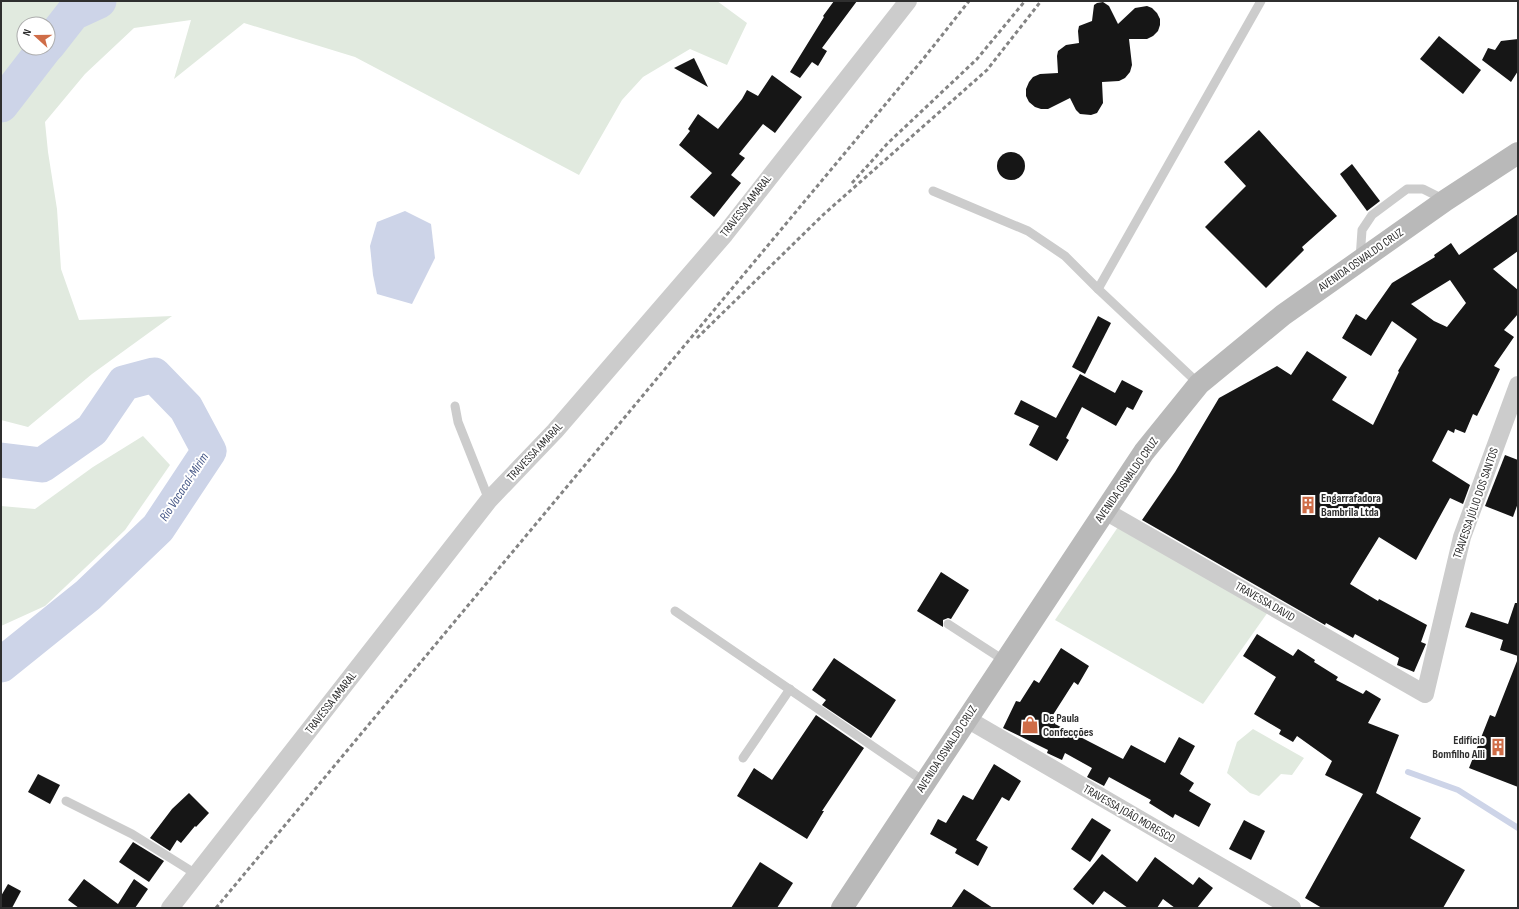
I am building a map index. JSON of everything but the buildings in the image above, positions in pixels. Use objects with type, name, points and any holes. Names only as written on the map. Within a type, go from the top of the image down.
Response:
[{"type":"street","name":"TRAVESSA AMARAL","points":[[170,908],[489,500],[555,431],[725,234],[908,1]]},
{"type":"street","name":"AVENIDA OSWALDO CRUZ","points":[[842,908],[1144,452],[1199,384],[1283,315],[1446,200],[1518,153]]},
{"type":"street","name":"TRAVESSA JÚLIO DOS SANTOS","points":[[1425,694],[1462,537],[1518,385]]},
{"type":"street","name":"TRAVESSA DAVID","points":[[1105,511],[1425,694]]},
{"type":"street","name":"TRAVESSA JOÃO MORESCO","points":[[967,719],[1292,908]]},
{"type":"lane","points":[[1098,289],[1261,1]]},
{"type":"lane","points":[[1360,261],[1362,230],[1372,215],[1407,189],[1423,189],[1446,200]]},
{"type":"lane","points":[[933,191],[1028,231],[1065,256],[1199,384]]},
{"type":"lane","points":[[455,406],[458,422],[489,500]]},
{"type":"lane","points":[[675,611],[926,782]]},
{"type":"lane","points":[[948,624],[1006,661]]},
{"type":"lane","points":[[743,758],[790,690]]},
{"type":"lane","points":[[66,801],[132,834],[196,874]]},
{"type":"shaded area","points":[[1,1],[717,1],[747,23],[727,65],[690,49],[643,77],[622,100],[579,175],[355,57],[244,23],[174,79],[191,20],[134,28],[85,74],[45,122],[57,209],[61,269],[79,320],[172,316],[92,374],[28,427],[1,420]]},
{"type":"shaded area","points":[[143,436],[170,465],[125,530],[45,606],[1,626],[1,506],[35,509],[93,467]]},
{"type":"shaded area","points":[[1118,527],[1268,612],[1203,704],[1055,620]]},
{"type":"shaded area","points":[[1253,729],[1304,758],[1292,775],[1281,774],[1259,796],[1250,793],[1227,773],[1237,742]]},
{"type":"water","points":[[405,211],[431,224],[435,258],[412,304],[377,294],[373,275],[370,246],[377,222]]},
{"type":"waterway","name":"Rio Vacacaí-Mirim","points":[[56,35],[73,13],[99,1]]},
{"type":"waterway","name":"Rio Vacacaí-Mirim","points":[[1,105],[39,56]]},
{"type":"waterway","name":"Rio Vacacaí-Mirim","points":[[1,460],[42,465],[92,430],[124,383],[154,375],[186,408],[209,451],[158,528],[88,595],[1,665]]},
{"type":"waterway","points":[[1408,772],[1458,790],[1518,828]]},
{"type":"railway","points":[[216,908],[924,58],[969,1]]},
{"type":"railway","points":[[852,183],[888,143],[977,59],[1025,1]]},
{"type":"railway","points":[[697,338],[824,214],[987,70],[1041,1]]},
{"type":"place","name":"Engarrafadora Bambrila Ltda","points":[[1308,505]]},
{"type":"place","name":"De Paula Confecções","points":[[1030,725]]},
{"type":"place","name":"Edifício Bomfilho Alli","points":[[1498,747]]}]
